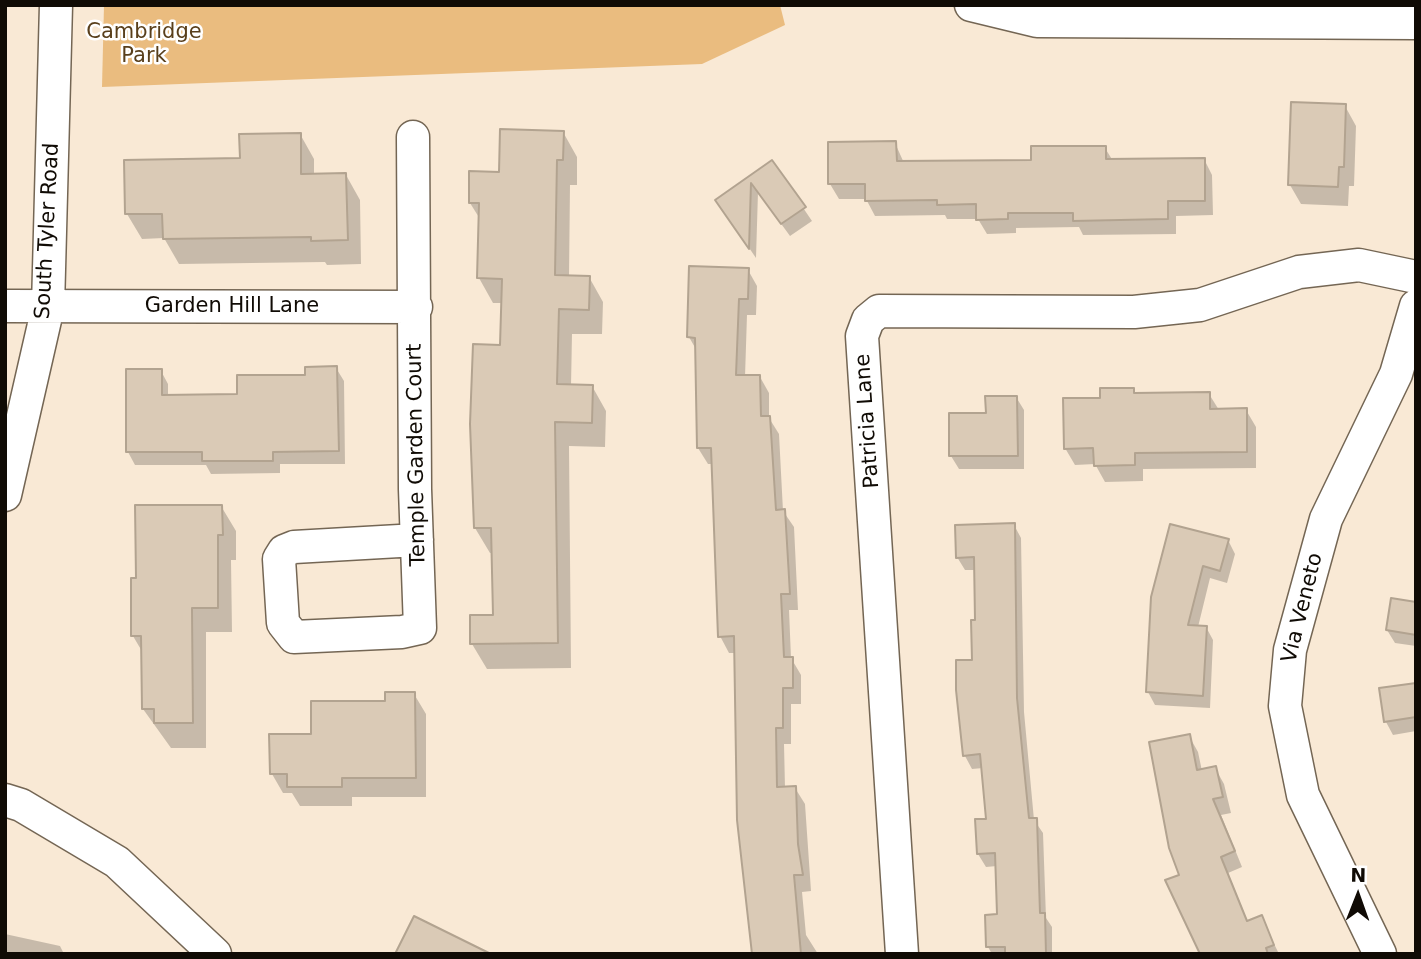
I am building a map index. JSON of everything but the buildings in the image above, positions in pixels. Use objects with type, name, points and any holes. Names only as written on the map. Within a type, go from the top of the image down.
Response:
[{"type":"street","name":"South Tyler Road","points":[[5,495],[48,307],[56,5]]},
{"type":"street","points":[[971,5],[1037,21],[1106,13],[1416,23]]},
{"type":"street","name":"Temple Garden Court","points":[[413,137],[420,628],[402,632],[294,637],[283,623],[279,559],[284,551],[294,547],[417,540]]},
{"type":"street","name":"Patricia Lane","points":[[902,954],[862,336],[868,320],[879,312],[1134,312],[1200,305],[1299,272],[1359,265],[1416,277]]},
{"type":"street","name":"Garden Hill Lane","points":[[5,306],[416,307]]},
{"type":"street","name":"Via Veneto","points":[[1380,954],[1303,795],[1285,706],[1290,650],[1326,519],[1396,374],[1416,306]]},
{"type":"street","points":[[5,800],[21,805],[117,862],[215,954]]},
{"type":"green space","name":"Cambridge Park","points":[[104,5],[780,5],[785,25],[702,64],[102,87]]}]
